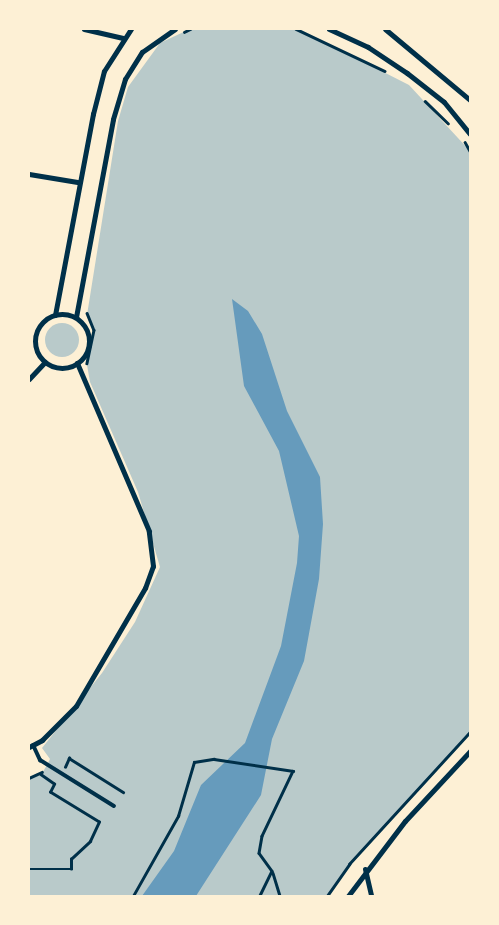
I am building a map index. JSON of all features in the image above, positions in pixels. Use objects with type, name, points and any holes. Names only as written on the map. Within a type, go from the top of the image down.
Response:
[{"type":"street","points":[[84,29],[123,38]]},
{"type":"street","points":[[54,315],[77,182],[104,71],[123,38],[131,29]]},
{"type":"street","points":[[76,317],[54,315],[41,323],[36,335],[36,347],[45,362],[61,368],[77,363],[89,341],[76,317],[112,119],[125,79],[142,52],[175,29]]},
{"type":"street","points":[[329,29],[368,47],[407,73],[444,102],[470,134]]},
{"type":"street","points":[[386,29],[470,100]]},
{"type":"street","points":[[29,174],[77,182]]},
{"type":"street","points":[[29,333],[36,335]]},
{"type":"street","points":[[29,378],[45,362]]},
{"type":"street","points":[[31,746],[76,706],[145,588],[153,566],[149,532],[77,363]]},
{"type":"street","points":[[348,896],[365,869],[470,751]]},
{"type":"street","points":[[365,869],[372,896]]},
{"type":"lane","points":[[31,746],[40,760],[114,806]]},
{"type":"path","points":[[175,36],[190,29]]},
{"type":"path","points":[[296,29],[394,77]]},
{"type":"path","points":[[422,98],[456,132]]},
{"type":"path","points":[[462,138],[470,151]]},
{"type":"path","points":[[88,306],[94,330],[88,373]]},
{"type":"path","points":[[328,896],[348,864],[470,732]]},
{"type":"path","points":[[57,764],[64,768],[69,758],[123,792]]},
{"type":"path","points":[[133,896],[178,816],[194,762],[222,760],[293,770],[259,853],[272,871],[280,896]]},
{"type":"path","points":[[29,869],[71,869],[72,859],[90,841],[99,822],[50,792],[54,784],[41,775]]},
{"type":"path","points":[[260,896],[272,871]]},
{"type":"shaded area","points":[[190,29],[299,29],[409,85],[470,151],[470,732],[349,864],[327,896],[29,896],[29,778],[41,775],[50,759],[42,748],[102,673],[135,622],[160,567],[138,492],[90,382],[87,365],[94,330],[87,315],[118,121],[128,87],[160,43]]},
{"type":"shaded area","points":[[62,323],[69,324],[74,328],[78,333],[78,347],[74,352],[69,356],[62,357],[55,356],[50,352],[46,347],[45,340],[46,333],[50,328],[55,324]]},
{"type":"water","points":[[232,299],[248,311],[262,334],[287,411],[320,477],[323,524],[319,579],[304,661],[272,739],[261,795],[196,896],[142,896],[174,851],[201,785],[245,743],[281,646],[297,563],[299,536],[279,451],[244,386]]}]
